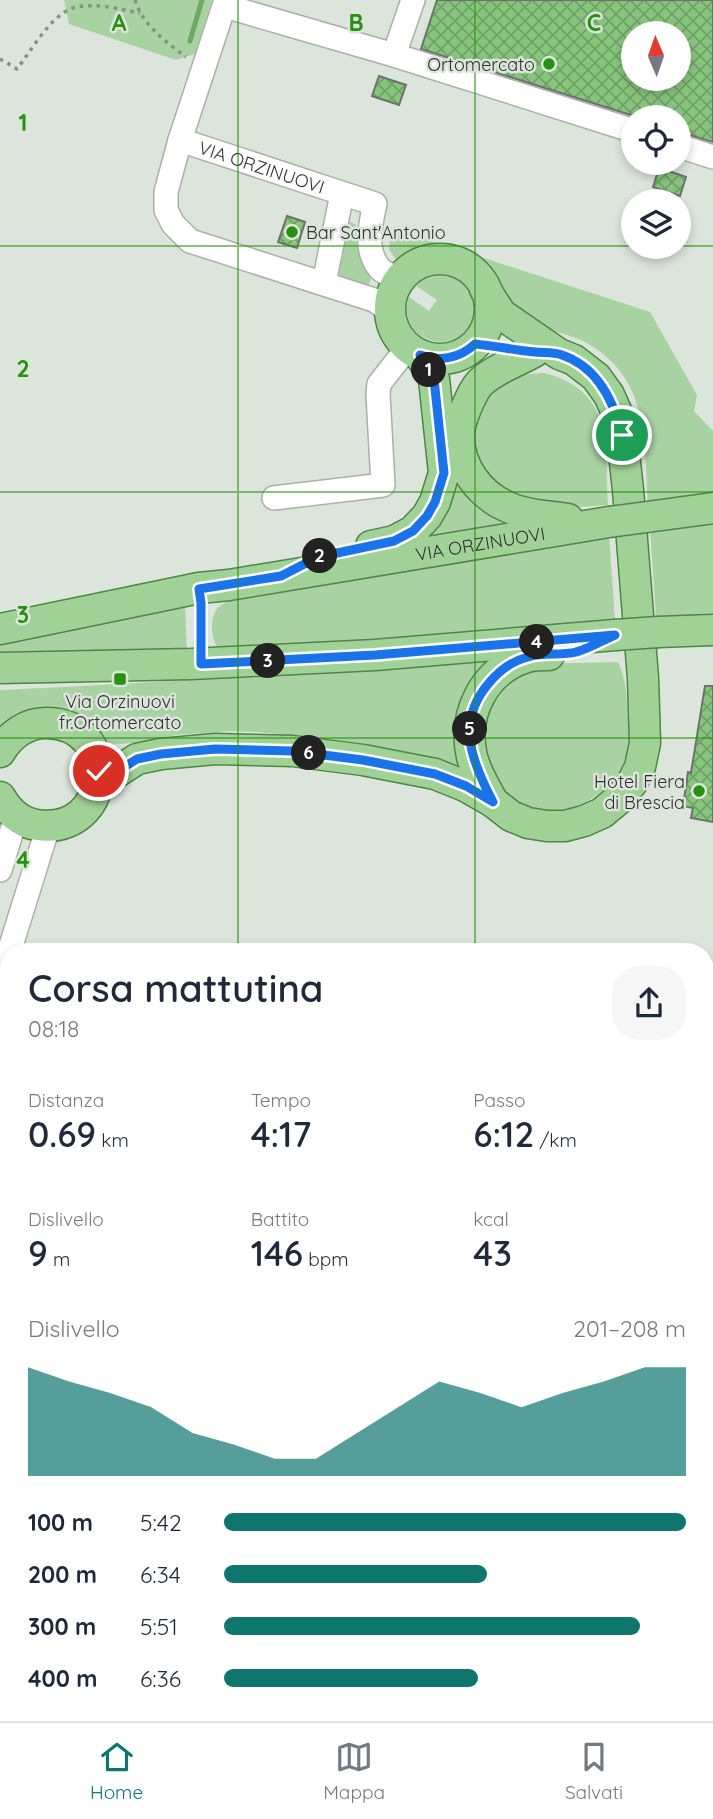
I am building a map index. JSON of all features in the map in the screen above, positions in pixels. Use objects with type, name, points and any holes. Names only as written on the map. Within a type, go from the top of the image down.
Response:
[{"type":"main road","points":[[281,576],[318,557],[394,541],[413,531],[435,502],[444,473],[434,379],[396,332],[390,311],[392,295],[400,279],[410,269],[430,260],[447,260],[467,267],[479,279],[501,314],[546,353]]},
{"type":"main road","points":[[485,289],[490,306],[485,330],[466,350],[452,395],[460,450],[468,474],[493,500],[511,509],[530,514],[606,522]]},
{"type":"main road","points":[[99,783],[137,759],[161,754],[215,749],[292,751],[363,760],[435,774],[466,786],[511,816],[528,823],[565,826],[602,813],[620,798],[632,783],[640,767],[645,743],[643,678],[622,435],[609,395],[596,377],[574,360],[546,353],[466,350],[441,359],[414,351]]},
{"type":"main road","points":[[458,431],[472,394],[480,383],[495,371],[546,353]]},
{"type":"main road","name":"VIA ORZINUOVI","points":[[0,629],[199,589],[606,522],[713,508]]},
{"type":"main road","points":[[0,668],[201,664],[375,655],[615,635],[713,630]]},
{"type":"main road","points":[[493,802],[477,773],[469,736],[470,719],[485,687],[496,674],[529,656],[576,652],[615,635]]},
{"type":"main road","points":[[0,752],[16,733],[29,726],[58,723],[83,737],[92,748],[99,771],[99,783],[94,798],[85,810],[62,825],[48,827],[31,824],[5,805]]},
{"type":"main road","points":[[92,748],[137,759]]},
{"type":"street","points":[[394,55],[413,0]]},
{"type":"street","points":[[226,3],[621,127]]},
{"type":"street","name":"VIA ORZINUOVI","points":[[226,3],[180,139],[166,192],[166,210],[173,224],[190,241],[374,300],[390,311]]},
{"type":"street","name":"VIA ORZINUOVI","points":[[180,139],[375,204],[369,244],[381,270],[400,279]]},
{"type":"street","points":[[691,150],[713,157]]},
{"type":"street","name":"VIA ORZINUOVI","points":[[324,283],[342,194]]},
{"type":"street","points":[[274,498],[383,485],[379,384],[414,351]]},
{"type":"street","points":[[0,870],[5,805]]},
{"type":"street","points":[[12,943],[48,827]]},
{"type":"path","points":[[135,0],[140,13],[166,41],[204,71]]},
{"type":"path","points":[[0,59],[17,69],[57,18],[75,8],[108,7],[140,13]]},
{"type":"path","points":[[199,589],[201,664]]},
{"type":"green space","points":[[64,0],[212,0],[195,54],[176,60],[69,24]]},
{"type":"green space","points":[[345,223],[356,225],[371,275],[370,283],[364,288],[336,277]]},
{"type":"green space","points":[[404,232],[650,312],[697,395],[694,411],[713,431],[713,496],[648,504],[646,456],[639,412],[632,391],[621,372],[605,355],[583,341],[523,320],[486,274],[469,261],[450,253],[434,252],[398,262],[389,250],[390,240],[393,233]]},
{"type":"green space","points":[[434,276],[448,276],[457,280],[468,290],[473,302],[473,316],[467,330],[457,338],[445,342],[432,341],[420,335],[411,326],[407,313],[409,297],[429,311],[437,300],[416,286]]},
{"type":"green space","points":[[544,373],[567,381],[584,393],[595,407],[605,442],[608,505],[540,510],[490,490],[469,443],[481,401],[507,379]]},
{"type":"green space","points":[[449,468],[471,503],[506,525],[420,539]]},
{"type":"green space","points":[[713,520],[713,616],[656,617],[650,529]]},
{"type":"green space","points":[[609,534],[615,620],[278,650],[218,649],[214,640],[214,615],[217,609],[229,600]]},
{"type":"green space","points":[[185,607],[187,651],[0,657],[0,638]]},
{"type":"green space","points":[[511,654],[488,669],[468,774],[396,752],[258,732],[176,735],[118,744],[94,738],[0,736],[0,690],[256,676]]},
{"type":"green space","points":[[618,662],[625,685],[629,739],[626,757],[616,776],[602,792],[584,803],[566,809],[546,810],[526,806],[508,796],[491,777],[483,761],[485,702],[531,664]]},
{"type":"building","name":"Ortomercato","points":[[437,0],[713,0],[713,142],[691,136],[691,105],[621,105],[621,112],[421,49]]},
{"type":"building","points":[[379,76],[406,85],[399,105],[372,96]]},
{"type":"building","points":[[657,175],[686,177],[682,189],[653,187]]},
{"type":"building","name":"Bar Sant'Antonio","points":[[287,216],[305,222],[297,248],[278,242]]},
{"type":"building","points":[[705,686],[713,686],[713,822],[691,818],[693,808],[683,806]]},
{"type":"waterway","points":[[190,41],[202,0]]},
{"type":"place","name":"Ortomercato","points":[[549,64]]},
{"type":"place","name":"Bar Sant'Antonio","points":[[292,232]]},
{"type":"place","name":"Via Orzinuovi fr.Ortomercato","points":[[120,679]]},
{"type":"place","name":"Hotel Fiera di Brescia","points":[[699,791]]},
{"type":"route","points":[[99,771],[99,783],[137,759],[161,754],[215,749],[292,751],[363,760],[435,774],[466,786],[493,802],[477,773],[469,736],[470,719],[485,687],[496,674],[529,656],[576,652],[615,635],[375,655],[201,664],[199,589],[281,576],[318,557],[394,541],[413,531],[435,502],[444,473],[434,379],[420,355],[441,359],[456,356],[475,344],[559,354],[574,360],[596,377],[609,395],[622,435]]}]
